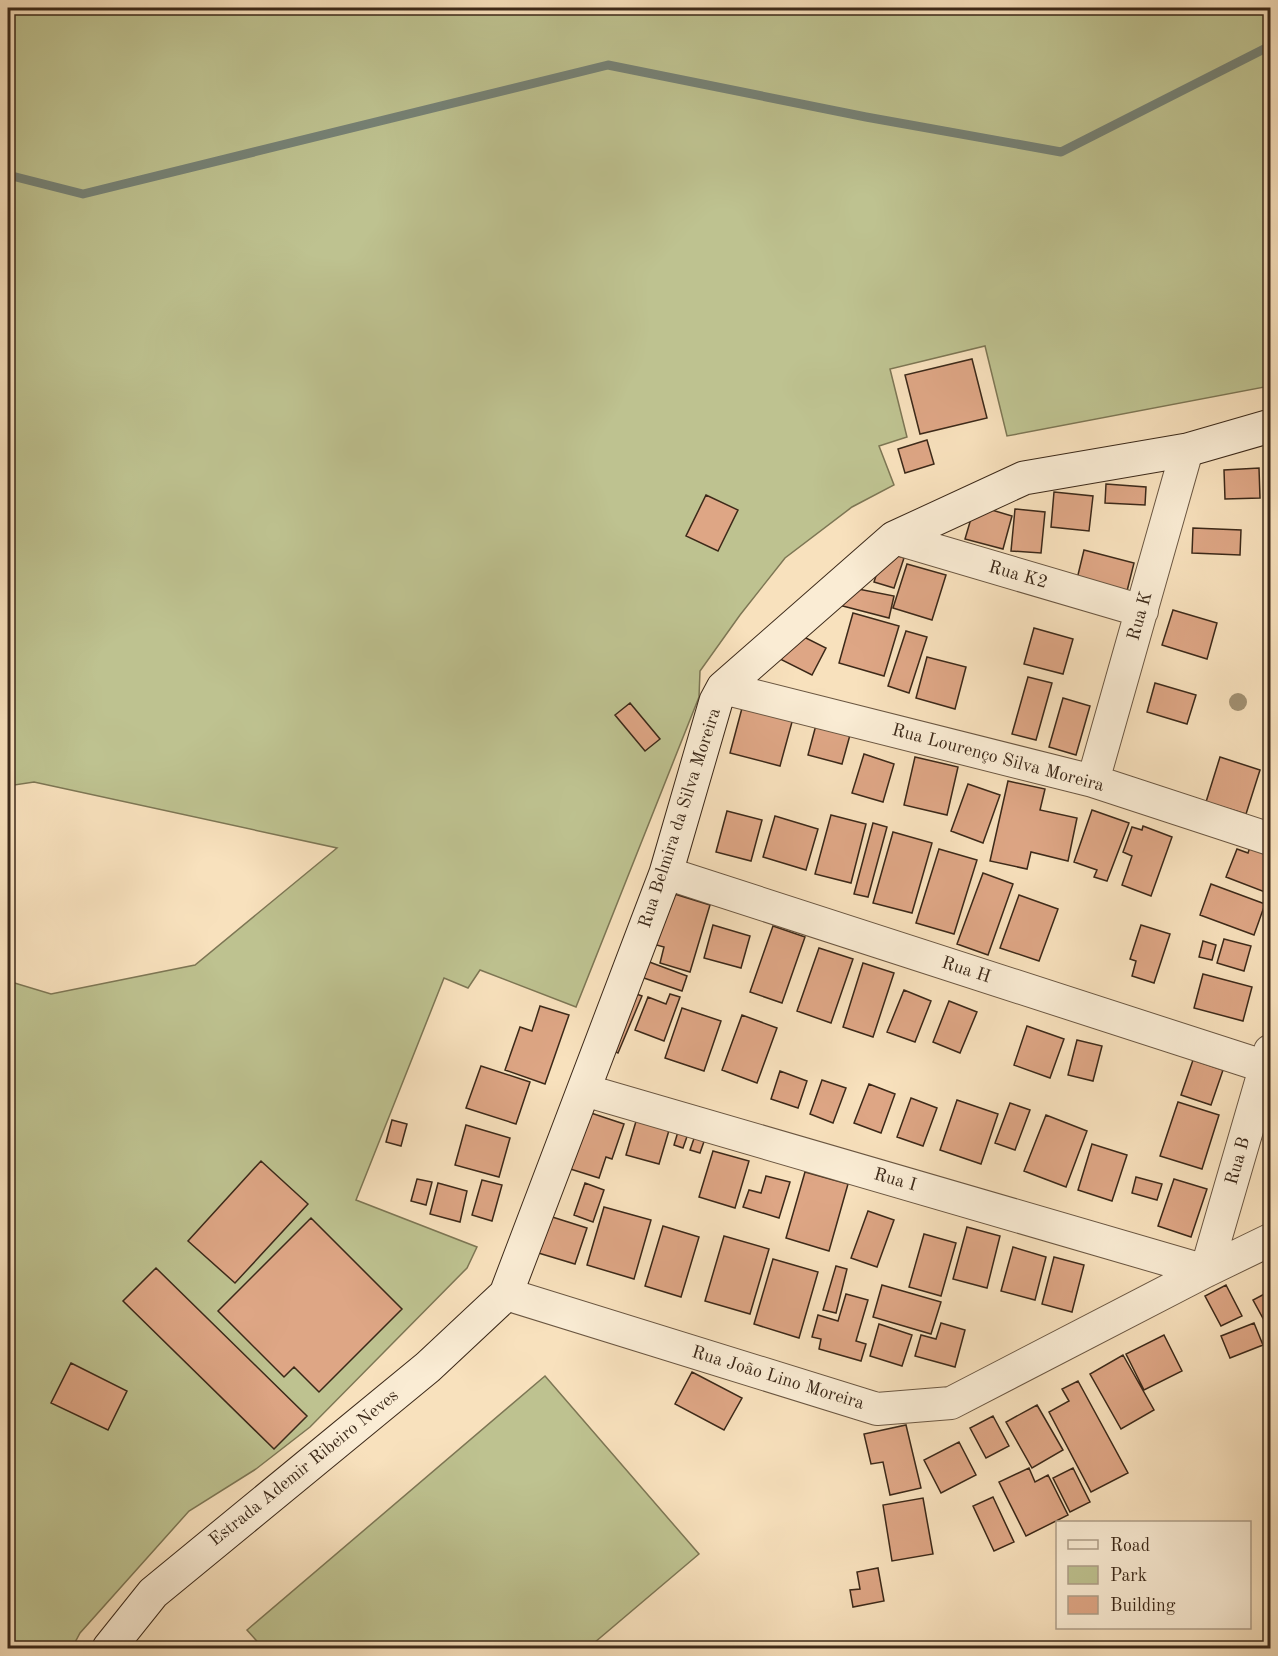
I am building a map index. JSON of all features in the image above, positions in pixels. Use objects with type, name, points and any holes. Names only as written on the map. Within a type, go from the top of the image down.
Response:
[{"type":"main road","name":"Rua Belmira da Silva Moreira","points":[[506,1294],[666,873],[717,701],[723,688],[894,538],[1024,478],[1187,450],[1270,426]]},
{"type":"main road","name":"Estrada Ademir Ribeiro Neves","points":[[109,1648],[153,1593],[428,1366],[506,1294]]},
{"type":"street","name":"Rua K","points":[[1093,782],[1187,450]]},
{"type":"street","name":"Rua K2","points":[[894,538],[1142,611]]},
{"type":"street","name":"Rua Lourenço Silva Moreira","points":[[723,688],[1093,782],[1270,838]]},
{"type":"street","name":"Rua H","points":[[666,873],[1268,1059]]},
{"type":"street","name":"Rua B","points":[[1206,1271],[1268,1059]]},
{"type":"street","name":"Rua I","points":[[584,1090],[1206,1271]]},
{"type":"street","name":"Rua João Lino Moreira","points":[[506,1294],[877,1409],[951,1403],[1270,1240]]},
{"type":"green space","points":[[8,8],[1270,8],[1270,386],[1007,436],[985,346],[890,369],[907,437],[879,446],[894,485],[852,507],[785,558],[700,671],[699,697],[576,1007],[480,970],[468,988],[444,978],[356,1200],[477,1247],[467,1268],[310,1427],[256,1469],[189,1511],[80,1633],[72,1648],[8,1648],[8,981],[51,994],[195,965],[337,848],[34,782],[8,786],[8,283],[14,272],[8,268]]},
{"type":"green space","points":[[545,1376],[699,1554],[588,1648],[263,1648],[247,1630]]},
{"type":"building","points":[[972,359],[987,418],[920,434],[905,375]]},
{"type":"building","points":[[927,440],[934,464],[905,473],[898,449]]},
{"type":"building","points":[[1259,468],[1260,498],[1225,499],[1224,470]]},
{"type":"building","points":[[1106,484],[1146,487],[1145,505],[1105,503]]},
{"type":"building","points":[[1054,492],[1093,496],[1089,531],[1051,527]]},
{"type":"building","points":[[706,495],[738,510],[718,551],[686,536]]},
{"type":"building","points":[[975,505],[1012,516],[1003,549],[965,539]]},
{"type":"building","points":[[1015,509],[1045,512],[1041,553],[1011,551]]},
{"type":"building","points":[[1193,528],[1241,530],[1240,555],[1192,553]]},
{"type":"building","points":[[1084,550],[1134,563],[1127,591],[1077,579]]},
{"type":"building","points":[[884,551],[904,558],[894,588],[874,582]]},
{"type":"building","points":[[907,564],[946,575],[932,620],[893,608]]},
{"type":"building","points":[[843,586],[894,596],[889,618],[835,604]]},
{"type":"building","points":[[1173,610],[1217,623],[1207,659],[1162,645]]},
{"type":"building","points":[[853,613],[899,626],[884,676],[839,663]]},
{"type":"building","points":[[1034,628],[1073,639],[1063,674],[1024,664]]},
{"type":"building","points":[[906,631],[927,637],[909,693],[888,686]]},
{"type":"building","points":[[794,632],[826,648],[812,675],[780,659]]},
{"type":"building","points":[[927,657],[966,667],[955,709],[916,698]]},
{"type":"building","points":[[1028,677],[1052,683],[1036,740],[1012,734]]},
{"type":"building","points":[[1155,683],[1196,695],[1187,724],[1147,712]]},
{"type":"building","points":[[745,697],[795,711],[780,766],[730,753]]},
{"type":"building","points":[[1063,698],[1090,706],[1076,755],[1049,747]]},
{"type":"building","points":[[630,703],[660,739],[645,751],[615,715]]},
{"type":"building","points":[[816,725],[850,735],[842,764],[808,755]]},
{"type":"building","points":[[864,754],[894,764],[883,802],[852,793]]},
{"type":"building","points":[[915,757],[958,767],[947,815],[904,805]]},
{"type":"building","points":[[1220,757],[1260,770],[1246,814],[1206,802]]},
{"type":"building","points":[[1008,781],[1045,789],[1040,810],[1077,818],[1068,861],[1031,852],[1027,869],[990,861]]},
{"type":"building","points":[[968,784],[1000,795],[983,843],[951,831]]},
{"type":"building","points":[[1092,810],[1129,823],[1107,881],[1094,877],[1097,870],[1074,862]]},
{"type":"building","points":[[727,811],[762,820],[751,861],[716,852]]},
{"type":"building","points":[[831,815],[866,824],[851,883],[815,874]]},
{"type":"building","points":[[775,816],[818,829],[806,870],[763,857]]},
{"type":"building","points":[[873,823],[887,827],[868,897],[854,894]]},
{"type":"building","points":[[1143,826],[1172,837],[1151,896],[1122,885],[1132,856],[1123,852],[1132,827],[1142,830]]},
{"type":"building","points":[[893,832],[932,843],[912,913],[873,903]]},
{"type":"building","points":[[1250,847],[1270,855],[1270,894],[1226,877],[1237,849],[1248,853]]},
{"type":"building","points":[[939,849],[977,860],[954,934],[916,923]]},
{"type":"building","points":[[983,873],[1013,884],[988,955],[957,944]]},
{"type":"building","points":[[1211,884],[1265,904],[1254,935],[1200,915]]},
{"type":"building","points":[[668,892],[710,905],[690,972],[660,963],[664,947],[653,944]]},
{"type":"building","points":[[1019,895],[1058,909],[1039,961],[1000,948]]},
{"type":"building","points":[[713,925],[750,936],[741,968],[704,958]]},
{"type":"building","points":[[1141,925],[1170,934],[1154,983],[1132,976],[1136,961],[1130,959]]},
{"type":"building","points":[[773,926],[805,937],[782,1003],[750,992]]},
{"type":"building","points":[[1224,939],[1251,946],[1244,971],[1217,963]]},
{"type":"building","points":[[1203,941],[1216,945],[1212,960],[1199,957]]},
{"type":"building","points":[[819,948],[853,959],[831,1023],[797,1011]]},
{"type":"building","points":[[644,960],[687,976],[682,991],[638,976]]},
{"type":"building","points":[[863,963],[894,973],[873,1037],[843,1027]]},
{"type":"building","points":[[1203,974],[1252,987],[1243,1021],[1194,1008]]},
{"type":"building","points":[[904,990],[931,1001],[915,1042],[887,1032]]},
{"type":"building","points":[[628,991],[642,996],[618,1053],[605,1047]]},
{"type":"building","points":[[670,994],[680,997],[664,1041],[635,1030],[648,997],[666,1004]]},
{"type":"building","points":[[949,1001],[977,1012],[960,1053],[933,1042]]},
{"type":"building","points":[[540,1006],[569,1015],[545,1084],[505,1070],[520,1027],[532,1031]]},
{"type":"building","points":[[682,1008],[721,1021],[704,1071],[665,1058]]},
{"type":"building","points":[[742,1015],[777,1028],[757,1083],[722,1070]]},
{"type":"building","points":[[1027,1026],[1064,1039],[1050,1078],[1014,1065]]},
{"type":"building","points":[[1077,1040],[1102,1046],[1093,1081],[1068,1075]]},
{"type":"building","points":[[1193,1060],[1223,1070],[1211,1105],[1181,1095]]},
{"type":"building","points":[[481,1066],[530,1082],[516,1124],[466,1108]]},
{"type":"building","points":[[780,1071],[807,1081],[798,1108],[771,1099]]},
{"type":"building","points":[[822,1080],[846,1088],[833,1123],[810,1114]]},
{"type":"building","points":[[869,1084],[895,1094],[881,1133],[854,1123]]},
{"type":"building","points":[[911,1098],[937,1108],[923,1146],[897,1137]]},
{"type":"building","points":[[957,1100],[998,1114],[981,1164],[940,1150]]},
{"type":"building","points":[[1178,1102],[1219,1115],[1202,1169],[1160,1156]]},
{"type":"building","points":[[1010,1103],[1030,1110],[1015,1150],[995,1143]]},
{"type":"building","points":[[582,1110],[624,1124],[612,1159],[606,1157],[599,1178],[564,1167]]},
{"type":"building","points":[[1046,1115],[1087,1131],[1066,1187],[1024,1171]]},
{"type":"building","points":[[637,1118],[670,1127],[659,1164],[626,1155]]},
{"type":"building","points":[[392,1120],[407,1124],[401,1146],[386,1142]]},
{"type":"building","points":[[466,1125],[510,1138],[499,1177],[455,1165]]},
{"type":"building","points":[[680,1125],[690,1128],[683,1148],[674,1145]]},
{"type":"building","points":[[697,1130],[707,1133],[700,1153],[690,1150]]},
{"type":"building","points":[[1092,1144],[1127,1155],[1112,1201],[1078,1190]]},
{"type":"building","points":[[713,1151],[749,1161],[735,1208],[699,1197]]},
{"type":"building","points":[[261,1161],[308,1204],[235,1283],[188,1241]]},
{"type":"building","points":[[805,1172],[848,1184],[829,1251],[786,1238]]},
{"type":"building","points":[[766,1176],[790,1182],[779,1218],[743,1207],[749,1190],[761,1193]]},
{"type":"building","points":[[1136,1177],[1162,1184],[1157,1200],[1132,1193]]},
{"type":"building","points":[[417,1179],[432,1182],[426,1205],[411,1201]]},
{"type":"building","points":[[1174,1179],[1207,1189],[1191,1237],[1158,1226]]},
{"type":"building","points":[[482,1180],[502,1185],[492,1221],[472,1215]]},
{"type":"building","points":[[438,1183],[467,1191],[460,1222],[430,1214]]},
{"type":"building","points":[[585,1183],[604,1190],[593,1222],[574,1215]]},
{"type":"building","points":[[604,1207],[651,1220],[634,1279],[587,1265]]},
{"type":"building","points":[[868,1211],[894,1220],[877,1267],[851,1258]]},
{"type":"building","points":[[546,1215],[587,1228],[575,1264],[535,1252]]},
{"type":"building","points":[[311,1218],[402,1309],[319,1392],[294,1367],[284,1377],[218,1311]]},
{"type":"building","points":[[663,1226],[699,1237],[681,1297],[645,1286]]},
{"type":"building","points":[[967,1227],[1000,1236],[987,1288],[953,1279]]},
{"type":"building","points":[[924,1234],[956,1243],[941,1296],[909,1287]]},
{"type":"building","points":[[724,1236],[769,1249],[750,1314],[705,1301]]},
{"type":"building","points":[[1013,1247],[1046,1257],[1035,1300],[1001,1291]]},
{"type":"building","points":[[1054,1257],[1084,1265],[1072,1312],[1042,1304]]},
{"type":"building","points":[[773,1259],[818,1272],[799,1338],[754,1324]]},
{"type":"building","points":[[836,1266],[847,1269],[836,1313],[823,1310]]},
{"type":"building","points":[[156,1268],[307,1416],[274,1449],[123,1301]]},
{"type":"building","points":[[882,1285],[941,1302],[931,1334],[873,1317]]},
{"type":"building","points":[[1226,1285],[1242,1316],[1221,1326],[1205,1296]]},
{"type":"building","points":[[1270,1291],[1270,1319],[1265,1322],[1253,1300]]},
{"type":"building","points":[[846,1294],[868,1300],[856,1341],[866,1344],[861,1361],[819,1349],[821,1339],[812,1337],[818,1315],[838,1321]]},
{"type":"building","points":[[941,1323],[965,1330],[955,1367],[915,1356],[921,1335],[936,1339]]},
{"type":"building","points":[[1254,1323],[1263,1345],[1230,1358],[1221,1336]]},
{"type":"building","points":[[879,1324],[912,1335],[902,1366],[870,1356]]},
{"type":"building","points":[[1164,1335],[1182,1371],[1144,1390],[1126,1354]]},
{"type":"building","points":[[1123,1355],[1154,1410],[1121,1429],[1090,1374]]},
{"type":"building","points":[[71,1363],[127,1391],[108,1430],[51,1403]]},
{"type":"building","points":[[692,1372],[742,1398],[724,1430],[675,1404]]},
{"type":"building","points":[[1078,1381],[1128,1473],[1091,1492],[1049,1412],[1069,1401],[1062,1389]]},
{"type":"building","points":[[1037,1405],[1063,1450],[1032,1468],[1006,1422]]},
{"type":"building","points":[[993,1416],[1009,1446],[986,1458],[970,1428]]},
{"type":"building","points":[[906,1425],[921,1488],[890,1495],[883,1462],[871,1464],[864,1434]]},
{"type":"building","points":[[959,1442],[976,1475],[941,1493],[924,1460]]},
{"type":"building","points":[[1029,1468],[1035,1482],[1048,1475],[1068,1515],[1026,1536],[999,1482]]},
{"type":"building","points":[[1073,1468],[1090,1502],[1070,1512],[1053,1478]]},
{"type":"building","points":[[993,1497],[1014,1542],[994,1551],[973,1506]]},
{"type":"building","points":[[923,1498],[933,1554],[892,1561],[883,1505]]},
{"type":"building","points":[[878,1568],[884,1601],[853,1607],[850,1590],[860,1589],[857,1572]]},
{"type":"waterway","points":[[8,175],[83,194],[608,65],[866,117],[1061,152],[1270,46]]}]
